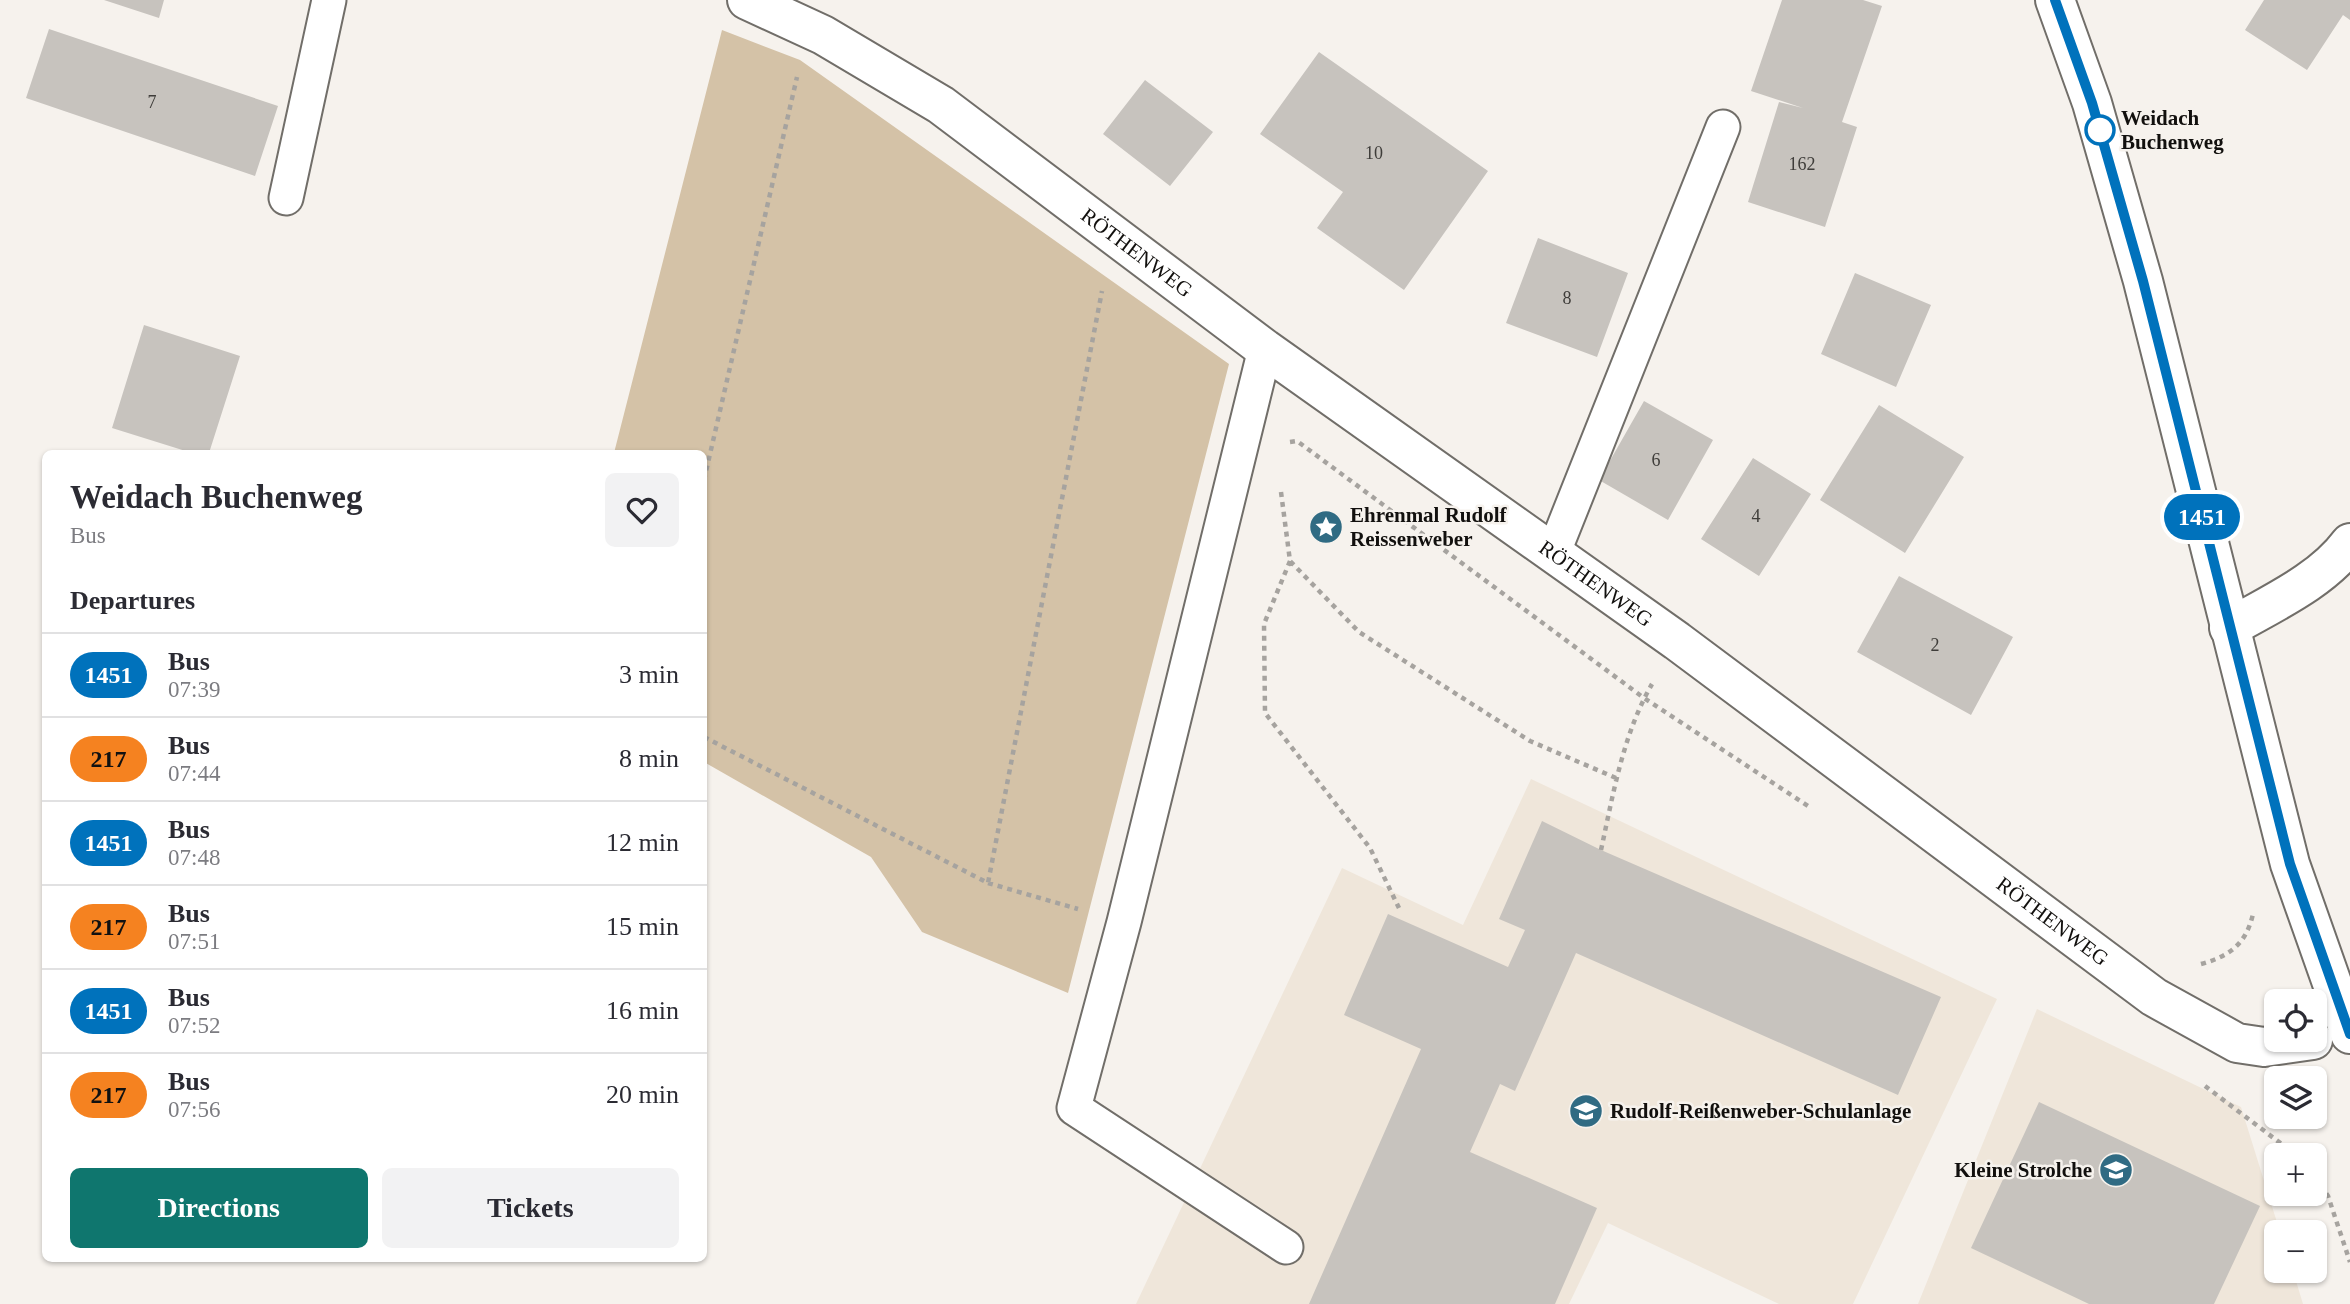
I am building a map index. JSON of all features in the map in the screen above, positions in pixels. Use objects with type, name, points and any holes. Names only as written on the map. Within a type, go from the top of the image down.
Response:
[{"type":"street","name":"RÖTHENWEG","points":[[747,0],[823,35],[941,105],[1265,349],[1677,641],[2154,998],[2237,1043],[2264,1047]]},
{"type":"street","points":[[2055,0],[2092,103],[2143,281],[2290,864],[2350,1034]]},
{"type":"street","points":[[2229,628],[2298,588],[2342,554],[2350,543]]},
{"type":"street","name":"RÖTHENWEG","points":[[2327,1037],[2350,1034]]},
{"type":"lane","points":[[286,198],[329,0]]},
{"type":"lane","points":[[1553,554],[1723,127]]},
{"type":"lane","points":[[1265,349],[1124,922],[1074,1108],[1286,1247]]},
{"type":"path","points":[[707,467],[793,83],[823,35]]},
{"type":"path","points":[[988,883],[1112,235]]},
{"type":"path","points":[[1250,411],[1275,443],[1297,441],[1644,698],[1819,813]]},
{"type":"path","points":[[1280,482],[1290,561],[1264,624],[1265,713],[1370,848],[1399,908]]},
{"type":"path","points":[[1290,561],[1359,632],[1530,741],[1616,778]]},
{"type":"path","points":[[1601,850],[1616,778],[1644,698]]},
{"type":"path","points":[[707,739],[988,883],[1124,922]]},
{"type":"path","points":[[2327,1195],[2350,1262]]},
{"type":"shaded area","points":[[722,30],[800,60],[1229,364],[1068,993],[922,932],[871,857],[707,764],[707,450],[615,450]]},
{"type":"shaded area","name":"Rudolf-Reißenweber-Schulanlage","points":[[1531,779],[1997,999],[1853,1304],[1779,1304],[1608,1223],[1569,1304],[1136,1304],[1342,868],[1463,925]]},
{"type":"shaded area","name":"Kleine Strolche","points":[[2037,1009],[2241,1107],[2264,1181],[2264,1206],[2272,1206],[2276,1220],[2264,1220],[2264,1283],[2297,1283],[2303,1304],[1918,1304]]},
{"type":"building","points":[[104,0],[164,0],[159,18]]},
{"type":"building","points":[[1782,0],[1863,0],[1882,6],[1842,122],[1857,127],[1825,227],[1748,202],[1779,102],[1803,108],[1751,91]]},
{"type":"building","points":[[2264,0],[2350,0],[2350,20],[2343,15],[2307,70],[2245,30]]},
{"type":"building","points":[[49,29],[278,106],[255,176],[26,98]]},
{"type":"building","points":[[1319,52],[1488,171],[1404,290],[1317,228],[1343,192],[1260,134]]},
{"type":"building","points":[[1145,80],[1213,132],[1170,186],[1103,134]]},
{"type":"building","points":[[1538,238],[1628,273],[1597,357],[1506,323]]},
{"type":"building","points":[[1855,273],[1931,305],[1896,387],[1821,354]]},
{"type":"building","points":[[144,325],[240,356],[210,450],[182,450],[112,428]]},
{"type":"building","points":[[1644,401],[1713,440],[1668,520],[1599,480]]},
{"type":"building","points":[[1879,405],[1964,457],[1905,553],[1820,500]]},
{"type":"building","points":[[1753,458],[1811,494],[1759,576],[1701,539]]},
{"type":"building","points":[[1899,576],[2013,637],[1971,715],[1857,652]]},
{"type":"building","points":[[1542,821],[1601,850],[1941,997],[1898,1095],[1576,953],[1515,1091],[1500,1084],[1470,1152],[1597,1208],[1555,1304],[1309,1304],[1421,1049],[1344,1015],[1388,914],[1508,967],[1525,930],[1499,919]]},
{"type":"building","points":[[2039,1102],[2260,1206],[2214,1304],[2089,1304],[1971,1248]]},
{"type":"bus line","name":"1451","points":[[2055,0],[2092,103],[2143,281],[2290,864],[2350,1034]]},
{"type":"place","name":"Weidach Buchenweg","points":[[2100,130]]},
{"type":"place","name":"Ehrenmal Rudolf Reissenweber","points":[[1326,527]]},
{"type":"place","name":"Rudolf-Reißenweber-Schulanlage","points":[[1586,1111]]},
{"type":"place","name":"Kleine Strolche","points":[[2116,1170]]}]
